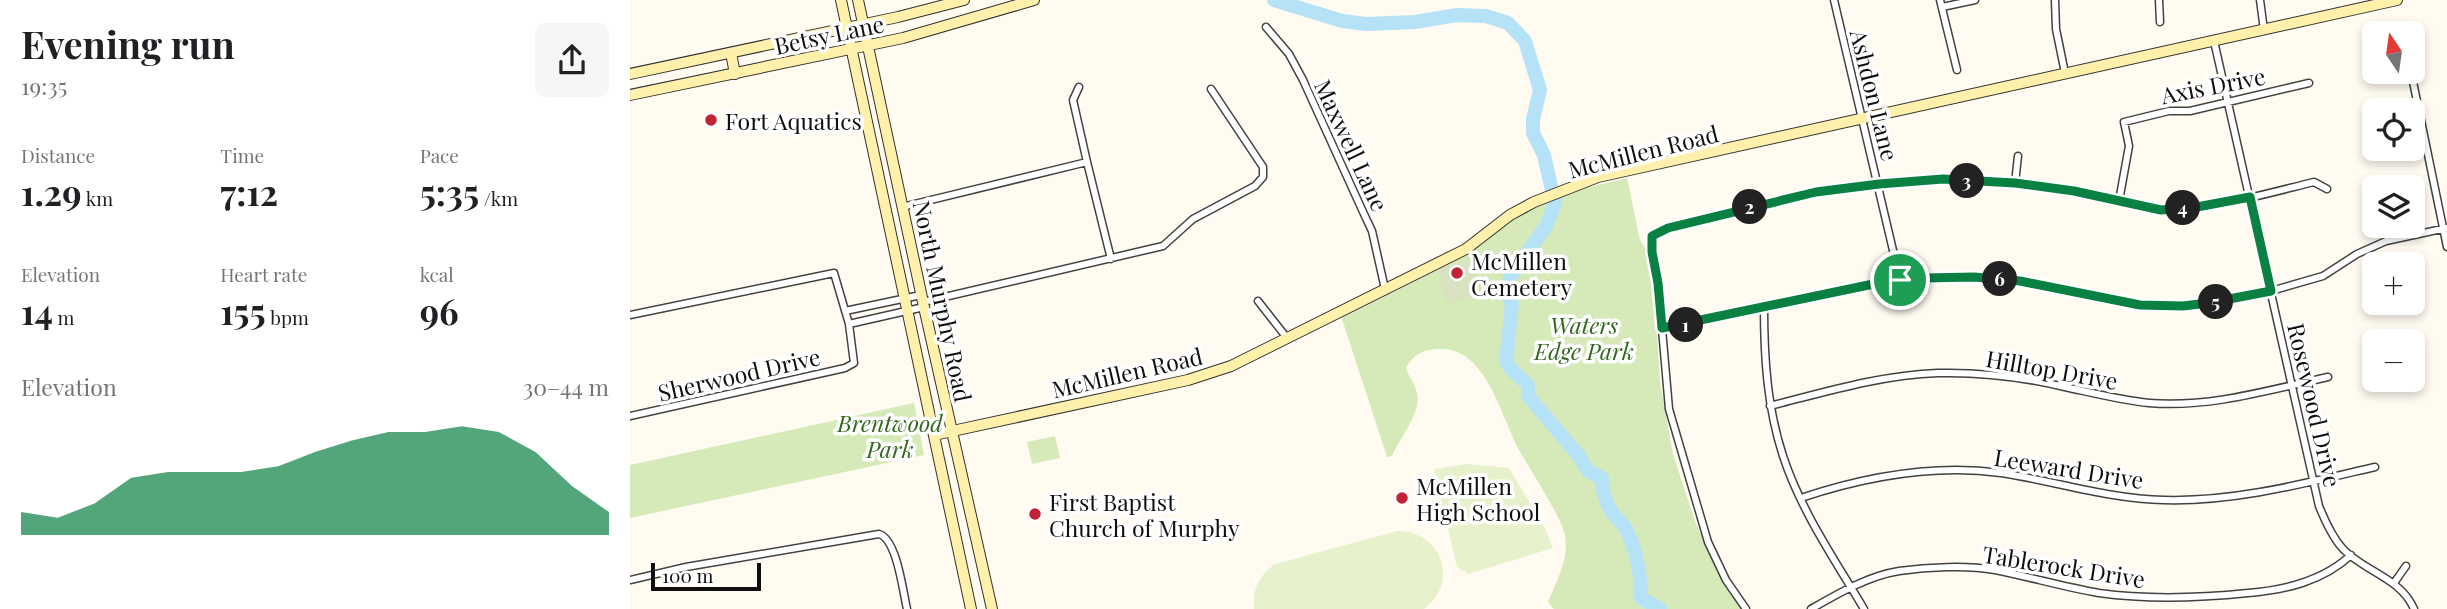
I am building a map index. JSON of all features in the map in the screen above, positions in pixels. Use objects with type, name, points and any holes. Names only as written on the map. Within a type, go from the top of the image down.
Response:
[{"type":"main road","name":"North Murphy Road","points":[[841,0],[971,609]]},
{"type":"main road","name":"North Murphy Road","points":[[858,0],[992,609]]},
{"type":"main road","name":"Betsy Lane","points":[[630,74],[863,25],[964,0]]},
{"type":"main road","name":"Betsy Lane","points":[[630,95],[903,38],[1034,0]]},
{"type":"main road","name":"McMillen Road","points":[[934,435],[1188,380],[1231,366],[1466,249],[1510,215],[1534,202],[1598,177],[2398,0]]},
{"type":"main road","points":[[731,53],[735,74]]},
{"type":"street","name":"Ashdon Lane","points":[[1834,0],[1900,280]]},
{"type":"street","points":[[1957,70],[1941,4],[1975,0]]},
{"type":"street","points":[[2055,0],[2056,29],[2065,74]]},
{"type":"street","points":[[2159,0],[2160,22]]},
{"type":"street","points":[[2260,0],[2264,30]]},
{"type":"street","name":"Maxwell Lane","points":[[1266,27],[1278,38],[1299,71],[1372,231],[1385,289]]},
{"type":"street","name":"Rosewood Drive","points":[[2214,41],[2319,506],[2328,527],[2343,549],[2394,583],[2414,609]]},
{"type":"street","name":"Axis Drive","points":[[2119,201],[2129,146],[2124,122],[2169,111],[2190,111],[2228,103],[2309,83]]},
{"type":"street","points":[[2414,84],[2447,247]]},
{"type":"street","points":[[1079,87],[1073,100],[1111,259]]},
{"type":"street","points":[[845,311],[905,299],[923,301],[1163,246],[1193,219],[1260,182],[1264,172],[1211,89]]},
{"type":"street","points":[[2015,183],[2018,156]]},
{"type":"street","points":[[902,206],[1087,162]]},
{"type":"street","points":[[1746,609],[1726,580],[1708,542],[1669,409],[1652,236],[1668,228],[1792,197],[1879,184],[1943,179],[2015,183],[2074,191],[2161,210],[2197,207],[2315,182],[2327,189]]},
{"type":"street","points":[[1662,328],[1900,280],[1974,277],[2020,281],[2140,305],[2183,306],[2208,303],[2271,291],[2323,276],[2357,254],[2386,241],[2445,228]]},
{"type":"street","points":[[630,315],[834,273],[849,324],[908,311],[923,301]]},
{"type":"street","points":[[1258,301],[1287,338]]},
{"type":"street","points":[[1764,306],[1764,358],[1770,406],[1783,457],[1801,498],[1864,609]]},
{"type":"street","name":"Sherwood Drive","points":[[630,416],[845,368],[854,363],[849,324]]},
{"type":"street","name":"Hilltop Drive","points":[[1770,406],[1854,385],[1937,373],[2007,376],[2106,397],[2150,403],[2216,401],[2328,377]]},
{"type":"street","name":"Leeward Drive","points":[[1801,498],[1859,482],[1920,472],[1952,470],[1997,473],[2120,497],[2165,500],[2238,496],[2375,467]]},
{"type":"street","points":[[630,580],[686,567],[839,542],[873,533],[885,536],[894,552],[907,609]]},
{"type":"street","name":"Tablerock Drive","points":[[1811,609],[1851,587],[1897,572],[1937,568],[1993,570],[2101,593],[2192,598],[2270,591],[2297,584],[2336,569],[2351,555]]},
{"type":"street","points":[[2394,583],[2406,566]]},
{"type":"street","points":[[2192,598],[2194,609]]},
{"type":"green space","name":"Waters Edge Park","points":[[1627,178],[1640,240],[1647,251],[1654,285],[1660,382],[1673,454],[1696,524],[1720,575],[1741,609],[1554,609],[1548,602],[1564,561],[1566,545],[1563,528],[1519,450],[1498,402],[1480,370],[1468,358],[1454,351],[1427,350],[1413,359],[1406,367],[1417,393],[1416,408],[1392,456],[1387,457],[1341,316],[1465,255],[1510,221],[1535,207],[1581,189]]},
{"type":"green space","points":[[1474,261],[1481,296],[1446,303],[1439,268]]},
{"type":"green space","name":"Brentwood Park","points":[[914,403],[924,455],[630,518],[630,465]]},
{"type":"green space","points":[[1055,436],[1060,458],[1032,464],[1027,442]]},
{"type":"green space","points":[[1468,464],[1509,468],[1544,526],[1553,548],[1468,574],[1457,567],[1434,469]]},
{"type":"green space","points":[[1397,531],[1413,533],[1425,539],[1441,560],[1441,585],[1435,598],[1424,609],[1254,609],[1258,584],[1275,564]]},
{"type":"waterway","points":[[1274,0],[1342,21],[1367,24],[1415,22],[1457,15],[1486,16],[1508,23],[1525,41],[1540,90],[1533,119],[1533,133],[1544,155],[1555,204],[1546,226],[1510,277],[1507,294],[1512,304],[1506,362],[1528,385],[1528,396],[1579,456],[1588,471],[1602,478],[1609,506],[1625,527],[1633,544],[1641,598],[1660,609]]},
{"type":"place","name":"Fort Aquatics","points":[[711,120]]},
{"type":"place","name":"McMillen Cemetery","points":[[1457,273]]},
{"type":"place","name":"McMillen High School","points":[[1402,498]]},
{"type":"place","name":"First Baptist Church of Murphy","points":[[1035,514]]},
{"type":"route","points":[[1943,179],[2015,183],[2074,191],[2161,210],[2197,207],[2250,197],[2271,291],[2183,306],[2140,305],[2020,281],[1974,277],[1900,280],[1662,328],[1652,236],[1668,228],[1816,192],[1943,179]]}]
